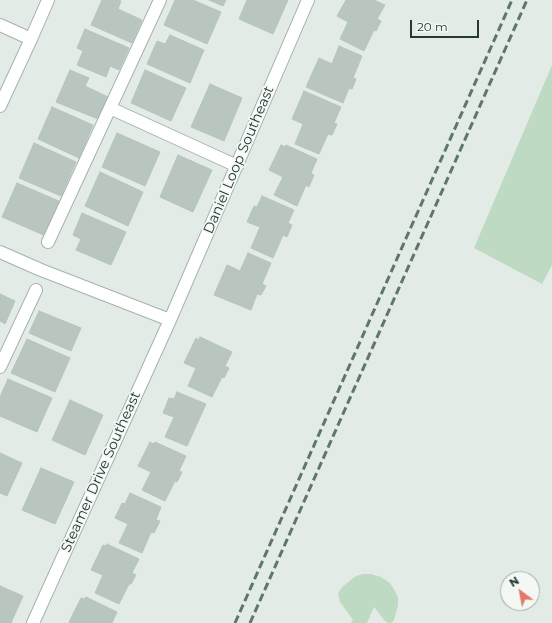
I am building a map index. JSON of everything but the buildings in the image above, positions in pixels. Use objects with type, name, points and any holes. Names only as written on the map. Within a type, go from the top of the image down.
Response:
[{"type":"street","points":[[0,106],[48,0]]},
{"type":"street","points":[[48,242],[160,0]]},
{"type":"street","name":"Daniel Loop Southeast","points":[[170,320],[308,0]]},
{"type":"street","points":[[0,25],[31,39]]},
{"type":"street","points":[[110,108],[237,166]]},
{"type":"street","points":[[0,252],[41,270],[170,320]]},
{"type":"street","points":[[0,367],[36,290]]},
{"type":"street","name":"Steamer Drive Southeast","points":[[33,623],[170,320]]},
{"type":"green space","points":[[552,65],[552,265],[542,284],[474,248]]},
{"type":"green space","points":[[371,574],[381,577],[390,583],[395,591],[398,598],[398,605],[394,620],[391,623],[384,620],[374,607],[367,623],[351,623],[353,620],[340,602],[338,594],[342,587],[356,576]]},
{"type":"railway","points":[[235,623],[512,0]]},
{"type":"railway","points":[[250,623],[527,0]]}]
